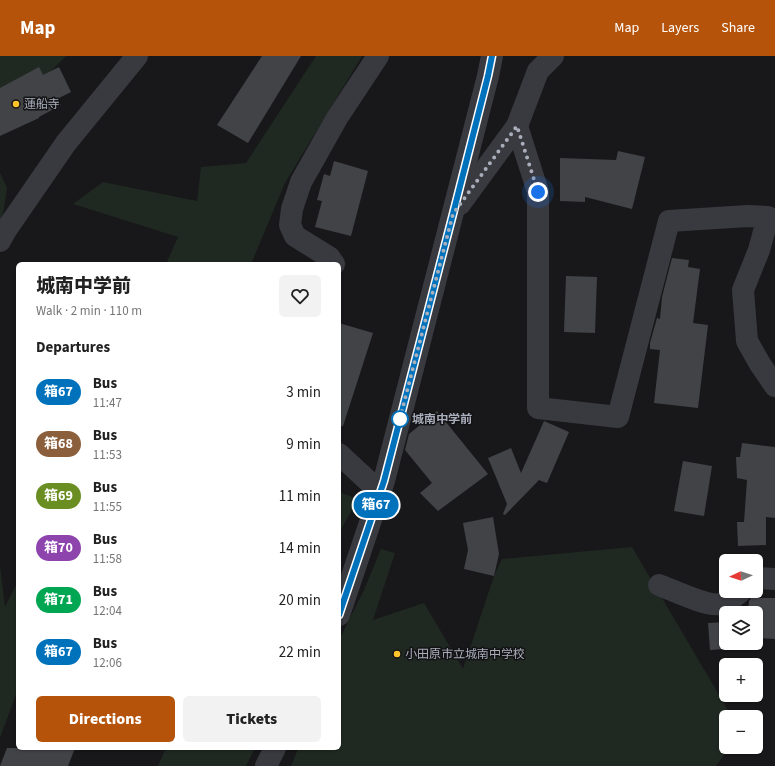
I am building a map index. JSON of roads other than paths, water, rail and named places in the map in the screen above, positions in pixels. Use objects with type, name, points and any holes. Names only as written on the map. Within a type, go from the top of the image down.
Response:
[{"type":"street","points":[[2,234],[66,143],[137,56]]},
{"type":"street","points":[[333,262],[329,256],[295,236],[290,225],[292,209],[301,182],[337,118],[378,56]]},
{"type":"street","points":[[341,609],[384,481],[492,56]]},
{"type":"street","points":[[453,214],[517,126],[538,71],[554,56]]},
{"type":"street","points":[[517,126],[538,192],[538,408],[618,416],[669,221],[748,216],[768,217],[759,250],[743,290],[748,341],[760,364],[775,386]]},
{"type":"street","points":[[341,456],[380,492]]},
{"type":"street","points":[[763,578],[775,579]]},
{"type":"street","points":[[659,585],[702,602],[719,604],[730,598]]},
{"type":"street","points":[[266,766],[274,750]]},
{"type":"place","name":"蓮船寺","points":[[16,104]]},
{"type":"place","name":"城南中学前","points":[[400,419]]},
{"type":"place","name":"小田原市立城南中学校","points":[[397,654]]}]
